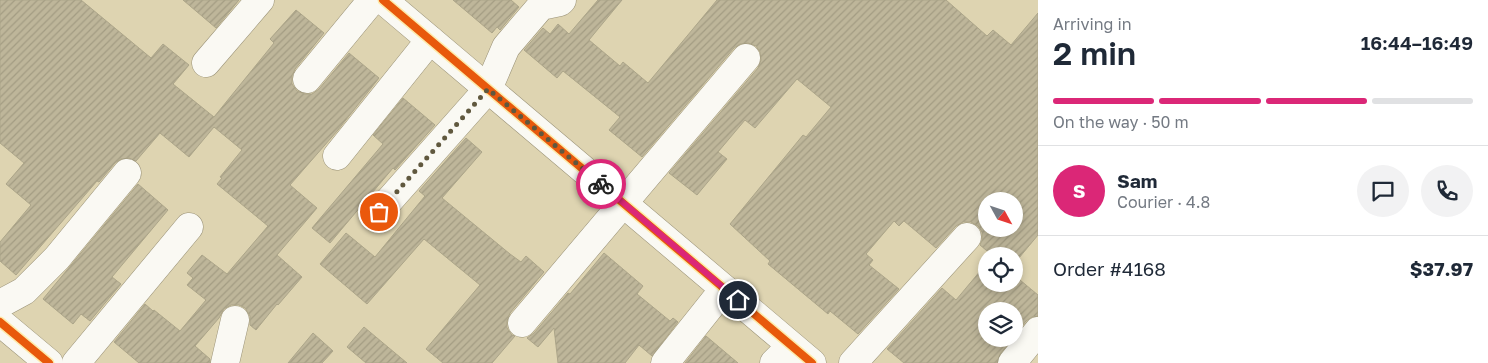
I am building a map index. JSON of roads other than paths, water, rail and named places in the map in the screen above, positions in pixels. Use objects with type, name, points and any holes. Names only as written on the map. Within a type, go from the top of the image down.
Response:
[{"type":"street","points":[[206,63],[260,0]]},
{"type":"street","points":[[308,79],[372,0]]},
{"type":"street","points":[[382,0],[724,289],[783,354],[812,363]]},
{"type":"street","points":[[379,212],[488,89],[506,47],[541,6],[562,0]]},
{"type":"street","points":[[337,156],[430,40]]},
{"type":"street","points":[[522,323],[746,58]]},
{"type":"street","points":[[0,304],[24,291],[57,258],[127,173]]},
{"type":"street","points":[[76,363],[188,227]]},
{"type":"street","points":[[853,363],[967,237]]},
{"type":"street","points":[[665,363],[724,289]]},
{"type":"street","points":[[225,363],[235,320]]},
{"type":"street","points":[[0,322],[49,363]]},
{"type":"street","points":[[1012,363],[1038,332]]}]
